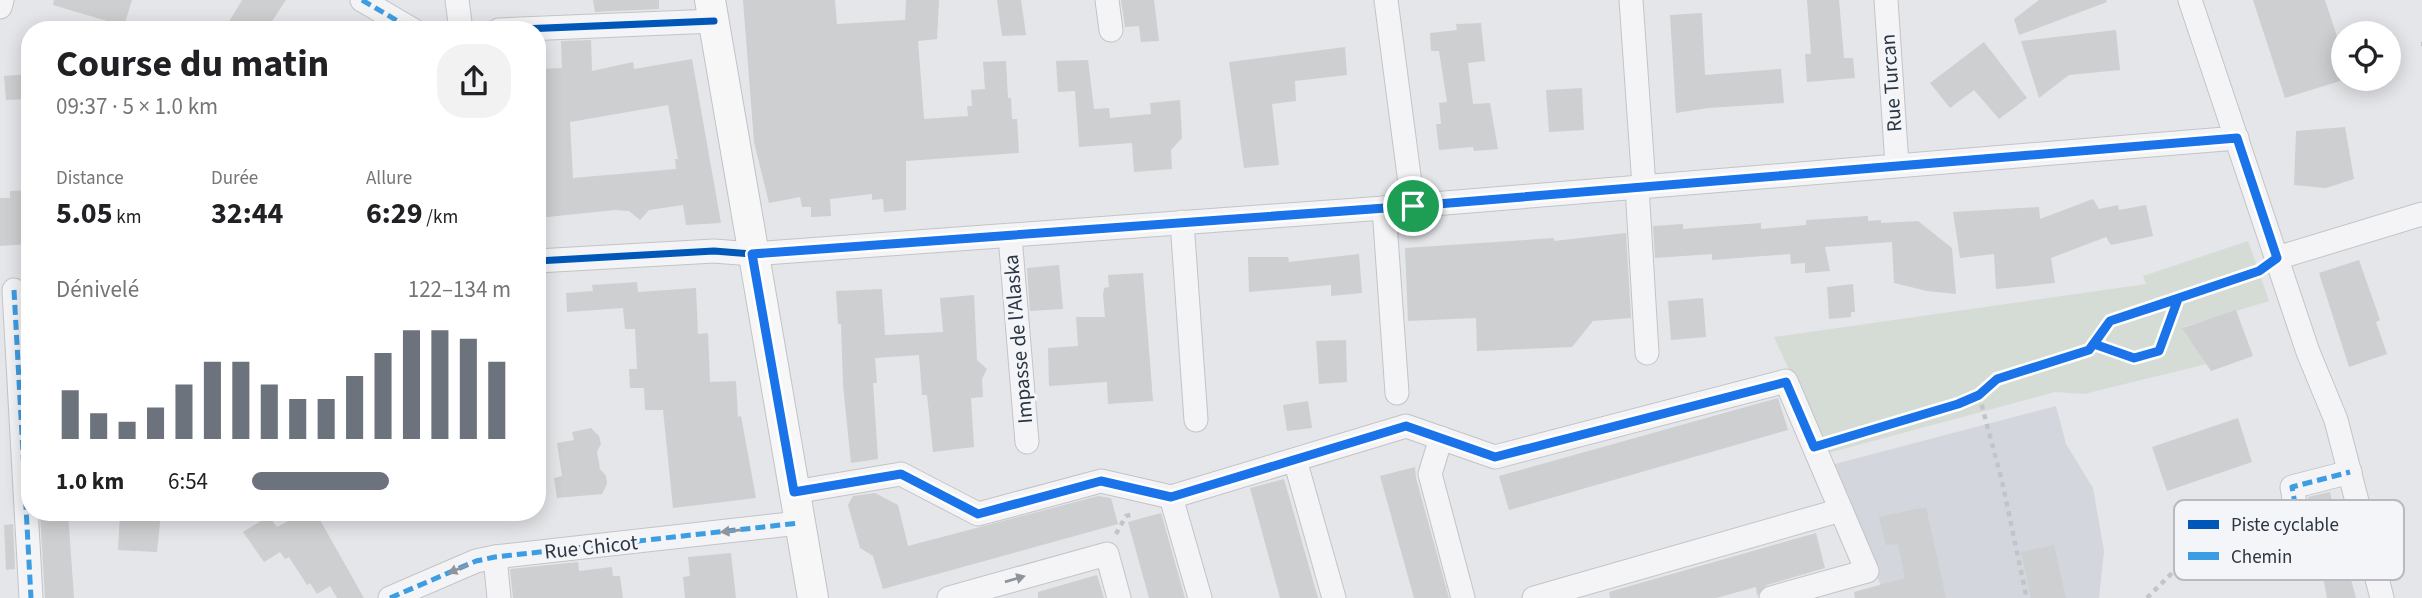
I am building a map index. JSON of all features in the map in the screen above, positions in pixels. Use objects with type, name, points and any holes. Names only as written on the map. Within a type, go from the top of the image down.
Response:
[{"type":"main road","points":[[712,10],[813,598]]},
{"type":"street","points":[[0,7],[2,0]]},
{"type":"street","points":[[362,0],[398,21]]},
{"type":"street","points":[[457,0],[460,21]]},
{"type":"street","points":[[1107,0],[1111,30]]},
{"type":"street","points":[[1386,0],[1413,206]]},
{"type":"street","points":[[1631,0],[1647,353]]},
{"type":"street","name":"Rue Turcan","points":[[1886,0],[1897,165]]},
{"type":"street","points":[[2190,0],[2308,352],[2336,420],[2357,500]]},
{"type":"street","points":[[546,26],[712,10]]},
{"type":"street","points":[[546,260],[715,251],[752,254],[1010,236],[1413,206],[2237,138]]},
{"type":"street","points":[[1384,208],[1396,393]]},
{"type":"street","points":[[2277,258],[2422,214]]},
{"type":"street","points":[[1182,222],[1196,420]]},
{"type":"street","name":"Impasse de l'Alaska","points":[[1010,236],[1027,442]]},
{"type":"street","points":[[15,290],[21,406]]},
{"type":"street","points":[[794,492],[901,474],[978,514],[1101,481],[1171,497],[1406,426],[1495,457],[1786,382],[1867,571],[1771,598]]},
{"type":"street","points":[[1441,438],[1430,474],[1463,598]]},
{"type":"street","points":[[1295,460],[1334,598]]},
{"type":"street","points":[[2294,500],[2291,487],[2350,472]]},
{"type":"street","points":[[1171,497],[1200,598]]},
{"type":"street","points":[[1534,598],[1841,510]]},
{"type":"street","points":[[27,521],[31,598]]},
{"type":"street","name":"Rue Chicot","points":[[390,598],[476,561],[495,557],[799,523]]},
{"type":"street","points":[[950,598],[1107,554],[1119,598]]},
{"type":"street","points":[[495,557],[499,598]]},
{"type":"street","points":[[2377,580],[2382,598]]},
{"type":"path","points":[[1814,447],[1958,404],[1979,395],[1997,379],[2089,350],[2110,321],[2259,271],[2277,258]]},
{"type":"path","points":[[2094,344],[2134,358],[2159,351],[2178,299]]},
{"type":"path","points":[[1979,395],[2002,481],[2026,595]]},
{"type":"path","points":[[2147,598],[2174,571]]},
{"type":"shaded area","points":[[2248,241],[2269,301],[2183,327],[2207,364],[2084,394],[2055,392],[1828,453],[1774,337],[2146,284],[2143,276]]},
{"type":"shaded area","points":[[2056,406],[2066,444],[2093,488],[2104,551],[2099,598],[1886,598],[1831,465]]},
{"type":"building","points":[[54,0],[132,0],[126,21],[107,21],[53,5]]},
{"type":"building","points":[[242,0],[286,0],[272,21],[229,21]]},
{"type":"building","points":[[593,0],[659,0],[659,9],[595,12]]},
{"type":"building","points":[[743,0],[835,0],[837,24],[905,20],[906,0],[939,0],[937,39],[918,41],[924,119],[968,116],[967,106],[972,106],[971,90],[985,89],[983,62],[1006,61],[1008,98],[1011,98],[1012,119],[1017,119],[1019,153],[906,161],[906,210],[884,212],[883,199],[872,200],[872,194],[830,199],[831,216],[811,217],[811,207],[802,207],[800,197],[769,203],[754,142]]},
{"type":"building","points":[[997,0],[1021,0],[1026,35],[1002,36]]},
{"type":"building","points":[[1121,0],[1154,0],[1159,41],[1141,42],[1139,26],[1125,27]]},
{"type":"building","points":[[1807,0],[1839,0],[1844,58],[1853,58],[1855,78],[1807,82],[1805,54],[1811,54]]},
{"type":"building","points":[[2039,0],[2107,2],[2019,35],[2014,19]]},
{"type":"building","points":[[2253,0],[2325,0],[2332,21],[2331,84],[2285,98]]},
{"type":"building","points":[[1702,13],[1705,75],[1781,69],[1784,103],[1676,113],[1670,15]]},
{"type":"building","points":[[1481,23],[1485,61],[1468,63],[1473,104],[1490,103],[1498,149],[1474,151],[1473,147],[1439,150],[1436,124],[1441,124],[1439,103],[1447,102],[1439,51],[1431,51],[1430,33],[1457,30],[1456,24]]},
{"type":"building","points":[[2116,30],[2120,70],[2069,75],[2039,98],[2021,41]]},
{"type":"building","points":[[591,40],[592,71],[633,62],[634,69],[692,59],[721,223],[686,225],[683,205],[649,210],[640,220],[629,211],[615,210],[546,217],[546,69],[562,68],[561,41]],"holes":[[[668,105],[678,159],[675,159],[676,169],[573,178],[570,122]]]},
{"type":"building","points":[[1984,42],[2027,98],[1999,119],[1974,90],[1950,108],[1930,83]]},
{"type":"building","points":[[1345,47],[1347,75],[1295,81],[1296,101],[1272,104],[1279,165],[1244,168],[1229,62]]},
{"type":"building","points":[[1088,60],[1094,109],[1109,108],[1110,118],[1151,114],[1150,103],[1180,100],[1182,138],[1171,150],[1172,169],[1134,172],[1132,143],[1079,147],[1075,91],[1058,92],[1056,61]]},
{"type":"building","points":[[21,75],[21,99],[6,100],[4,76]]},
{"type":"building","points":[[1582,88],[1584,130],[1549,132],[1546,90]]},
{"type":"building","points":[[2345,127],[2354,179],[2326,188],[2294,185],[2296,131]]},
{"type":"building","points":[[21,190],[21,245],[0,246],[0,198],[10,198],[10,191]]},
{"type":"building","points":[[2093,199],[2099,209],[2118,205],[2119,210],[2146,205],[2153,236],[2111,245],[2106,237],[2051,258],[2055,283],[1996,289],[1994,254],[1960,258],[1953,212],[2039,207],[2040,219]]},
{"type":"building","points":[[1868,216],[1868,221],[1881,220],[1881,223],[1918,221],[1952,248],[1956,294],[1927,291],[1894,283],[1892,242],[1825,247],[1830,271],[1805,273],[1805,263],[1791,264],[1790,254],[1712,260],[1712,254],[1655,258],[1653,226],[1683,224],[1683,229],[1761,223],[1761,229],[1806,225],[1806,220]]},
{"type":"building","points":[[1626,233],[1631,318],[1593,321],[1572,347],[1477,351],[1476,318],[1408,321],[1405,248],[1554,238],[1554,241]]},
{"type":"building","points":[[1359,254],[1362,293],[1331,296],[1331,285],[1249,292],[1248,257],[1288,257],[1289,262]]},
{"type":"building","points":[[2359,260],[2380,320],[2376,322],[2387,354],[2349,367],[2319,273]]},
{"type":"building","points":[[1059,265],[1063,309],[1030,311],[1027,268]]},
{"type":"building","points":[[1143,273],[1153,401],[1108,404],[1107,382],[1049,386],[1048,348],[1078,346],[1076,317],[1105,317],[1103,295],[1104,288],[1109,287],[1108,275]]},
{"type":"building","points":[[637,282],[638,292],[696,288],[698,334],[708,333],[710,382],[736,381],[738,417],[741,416],[756,498],[673,508],[663,410],[645,410],[644,388],[630,388],[629,369],[637,369],[635,329],[625,329],[623,308],[567,312],[566,293],[593,291],[592,285]]},
{"type":"building","points":[[1853,284],[1855,312],[1851,312],[1851,317],[1829,319],[1827,287]]},
{"type":"building","points":[[882,289],[885,335],[943,332],[940,298],[974,295],[977,360],[987,369],[982,379],[983,397],[971,398],[974,447],[933,452],[927,395],[922,395],[919,355],[875,358],[877,383],[873,383],[878,459],[851,463],[843,385],[841,324],[838,324],[836,291]]},
{"type":"building","points":[[1703,298],[1706,337],[1671,340],[1668,301]]},
{"type":"building","points":[[2236,310],[2253,356],[2211,371],[2182,328]]},
{"type":"building","points":[[1346,340],[1347,382],[1319,384],[1316,341]]},
{"type":"building","points":[[1778,398],[1788,430],[1509,510],[1499,476]]},
{"type":"building","points":[[1308,401],[1312,428],[1287,431],[1283,405]]},
{"type":"building","points":[[2238,418],[2252,462],[2167,491],[2152,447]]},
{"type":"building","points":[[591,428],[599,436],[601,444],[597,452],[600,469],[606,476],[607,484],[602,494],[557,498],[554,478],[562,476],[557,443],[574,440],[572,432]]},
{"type":"building","points":[[1415,467],[1449,598],[1414,598],[1380,476]]},
{"type":"building","points":[[1284,479],[1318,598],[1280,598],[1250,488]]},
{"type":"building","points":[[2330,492],[2332,500],[2309,500],[2308,497]]},
{"type":"building","points":[[875,493],[898,505],[908,546],[1098,496],[1111,498],[1118,524],[883,589],[873,556],[860,548],[848,505],[853,496]]},
{"type":"building","points":[[1926,507],[1946,598],[1855,598],[1854,592],[1905,578],[1898,544],[1886,545],[1879,517]]},
{"type":"building","points":[[1161,513],[1185,598],[1149,598],[1128,522]]},
{"type":"building","points":[[40,521],[69,521],[74,598],[45,598]]},
{"type":"building","points":[[120,521],[160,521],[157,552],[118,550]]},
{"type":"building","points":[[261,521],[273,521],[277,527],[288,521],[321,521],[364,598],[337,598],[330,586],[317,594],[310,583],[307,585],[289,557],[285,559],[280,552],[264,562],[243,532]]},
{"type":"building","points":[[13,524],[15,569],[6,570],[4,525]]},
{"type":"building","points":[[1816,533],[1825,568],[1767,585],[1757,596],[1756,587],[1716,598],[1610,598],[1609,592]]},
{"type":"building","points":[[2054,545],[2066,598],[2031,598],[2021,552]]},
{"type":"building","points":[[731,553],[736,598],[685,598],[683,577],[690,576],[688,557]]},
{"type":"building","points":[[578,562],[579,571],[612,567],[613,576],[620,576],[623,598],[513,598],[510,569]]},
{"type":"building","points":[[1097,575],[1104,598],[1038,598],[1038,592]]},
{"type":"building","points":[[2324,580],[2351,580],[2356,598],[2327,598]]},
{"type":"marked path","points":[[362,0],[398,21]]},
{"type":"marked path","points":[[14,290],[21,417]]},
{"type":"marked path","points":[[2294,500],[2292,487],[2350,472]]},
{"type":"marked path","points":[[27,521],[31,598]]},
{"type":"marked path","points":[[390,598],[476,561],[495,557],[799,523]]},
{"type":"cycle path","points":[[546,28],[714,21]]},
{"type":"cycle path","points":[[546,260],[714,251],[752,254],[1384,208],[2237,138]]},
{"type":"route","points":[[1413,206],[752,254],[794,492],[901,474],[978,514],[1101,481],[1171,497],[1406,426],[1495,457],[1786,382],[1814,447],[1958,404],[1979,395],[1997,379],[2089,350],[2110,321],[2178,299],[2159,351],[2134,358],[2094,344],[2110,321],[2259,271],[2277,258],[2237,138],[1413,206]]}]
